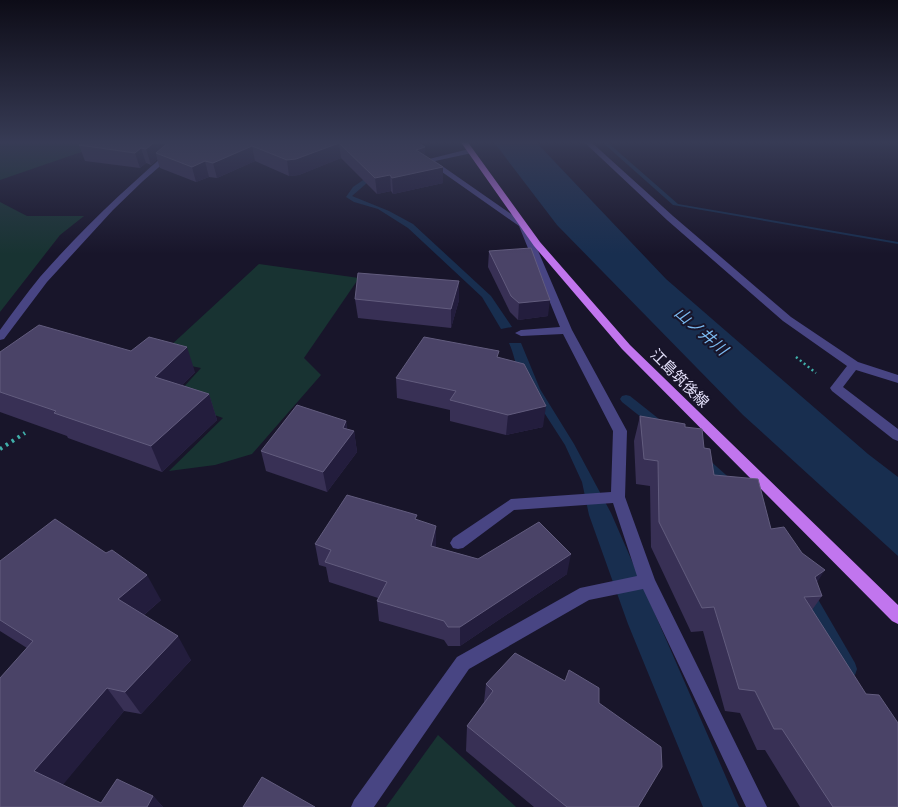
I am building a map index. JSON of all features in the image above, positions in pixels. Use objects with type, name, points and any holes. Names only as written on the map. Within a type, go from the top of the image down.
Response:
[{"type":"main road","name":"江島筑後線","points":[[490,179],[542,250],[626,347],[898,616]]},
{"type":"street","points":[[0,337],[42,280],[140,179]]},
{"type":"street","points":[[456,179],[523,225],[567,330],[620,432],[618,497],[647,581],[757,807]]},
{"type":"street","points":[[627,179],[787,319],[854,365],[898,378]]},
{"type":"street","points":[[521,333],[567,330]]},
{"type":"street","points":[[854,365],[836,388],[898,436]]},
{"type":"street","points":[[458,542],[511,505],[618,497]]},
{"type":"street","points":[[361,807],[463,663],[586,593],[647,581]]},
{"type":"path","points":[[0,449],[25,433]]},
{"type":"green space","points":[[0,202],[27,216],[84,216],[60,235],[0,312]]},
{"type":"green space","points":[[259,264],[359,278],[304,358],[321,375],[252,454],[215,465],[169,471],[223,418],[172,400],[201,368],[156,359]]},
{"type":"green space","points":[[438,735],[516,807],[386,807]]},
{"type":"water","points":[[365,179],[372,179],[352,196],[389,211],[413,224],[491,296],[512,327],[501,329],[482,297],[408,228],[378,209],[354,202],[346,197],[353,187]]},
{"type":"water","name":"山ノ井川","points":[[522,179],[571,179],[666,279],[868,454],[898,477],[898,556],[743,415],[557,225]]},
{"type":"water","points":[[643,179],[649,179],[678,204],[898,242],[898,244],[673,205]]},
{"type":"water","points":[[509,343],[521,343],[540,389],[574,444],[611,513],[739,807],[703,807],[628,624],[589,515],[582,482],[565,445],[520,375]]},
{"type":"building","points":[[531,248],[550,300],[519,303],[511,296],[489,251]]},
{"type":"building","points":[[358,273],[459,281],[451,309],[355,299]]},
{"type":"building","points":[[39,325],[131,351],[149,337],[187,347],[155,377],[209,394],[151,446],[54,413],[56,411],[0,392],[0,352]]},
{"type":"building","points":[[424,337],[499,351],[497,357],[524,364],[546,406],[508,415],[450,400],[456,391],[396,378]]},
{"type":"building","points":[[297,405],[346,421],[343,428],[354,431],[323,472],[261,451]]},
{"type":"building","points":[[640,416],[685,424],[685,427],[702,429],[704,448],[710,449],[714,475],[758,479],[771,529],[784,527],[802,553],[825,570],[815,577],[822,596],[804,597],[866,694],[879,695],[898,723],[898,807],[833,807],[782,729],[774,729],[755,691],[739,689],[714,607],[702,608],[659,522],[658,461],[644,459]]},
{"type":"building","points":[[347,495],[417,515],[415,519],[436,526],[431,546],[478,559],[539,522],[571,554],[460,627],[448,627],[444,621],[377,601],[387,582],[325,562],[331,550],[315,544]]},
{"type":"building","points":[[55,519],[106,553],[112,550],[147,575],[118,599],[178,636],[125,692],[107,688],[34,771],[101,803],[117,779],[153,796],[147,807],[0,807],[0,678],[33,641],[0,620],[0,561]]},
{"type":"building","points":[[515,653],[565,681],[569,670],[599,688],[599,703],[661,747],[662,767],[638,807],[567,807],[467,726],[493,691],[486,684]]},
{"type":"building","points":[[262,777],[315,807],[243,807]]},
{"type":"waterway","points":[[626,399],[660,426]]},
{"type":"waterway","points":[[703,461],[730,486]]},
{"type":"waterway","points":[[807,594],[849,669]]}]
